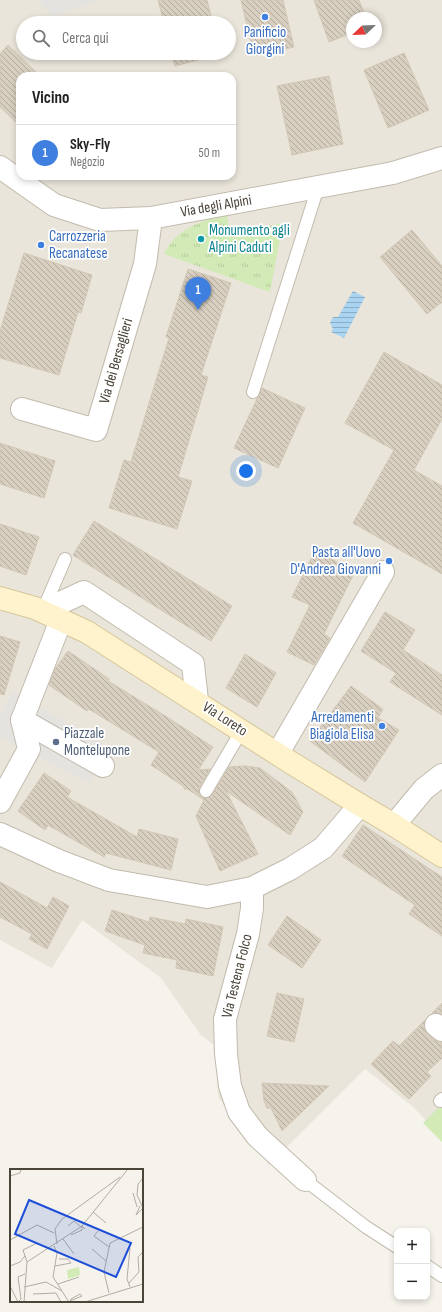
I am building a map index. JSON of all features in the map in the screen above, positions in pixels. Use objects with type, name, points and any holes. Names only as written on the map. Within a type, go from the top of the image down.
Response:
[{"type":"street","name":"Via degli Alpini","points":[[19,180],[54,205],[100,220],[151,218],[393,173],[442,158]]},
{"type":"street","name":"Via degli Alpini","points":[[0,166],[16,178]]},
{"type":"street","name":"Via dei Bersaglieri","points":[[22,409],[96,430],[145,264],[151,218]]},
{"type":"street","points":[[278,753],[383,572]]},
{"type":"street","points":[[0,802],[29,750],[22,720],[52,616],[84,592],[193,664],[197,701]]},
{"type":"street","name":"Via Loreto","points":[[0,598],[35,608],[87,632],[442,856]]},
{"type":"street","points":[[22,720],[103,766]]},
{"type":"street","points":[[394,825],[424,789],[442,776]]},
{"type":"street","points":[[0,834],[58,861],[109,880],[207,897],[252,888],[290,869],[322,848],[360,805]]},
{"type":"street","name":"Via Testena Folco","points":[[252,888],[252,908],[248,934],[225,1019],[226,1054],[230,1086],[239,1112],[257,1136],[305,1180]]},
{"type":"lane","points":[[253,392],[318,187]]},
{"type":"lane","points":[[52,616],[65,559]]},
{"type":"lane","points":[[206,791],[242,730]]},
{"type":"lane","points":[[305,1180],[366,1227],[394,1245]]},
{"type":"lane","points":[[430,1268],[442,1276]]},
{"type":"shaded area","points":[[0,0],[442,0],[442,1136],[412,1106],[365,1069],[269,1165],[218,1097],[216,1047],[200,1034],[161,978],[82,920],[52,968],[0,940]]},
{"type":"shaded area","points":[[37,0],[102,0],[54,16]]},
{"type":"shaded area","name":"Piazzale Montelupone","points":[[12,691],[110,748],[89,783],[0,737],[0,717]]},
{"type":"green space","points":[[227,214],[229,234],[283,223],[270,292],[164,254],[175,238],[183,232],[208,219]]},
{"type":"green space","points":[[442,1104],[442,1142],[423,1123]]},
{"type":"water","points":[[353,291],[365,297],[344,338],[331,332],[333,329],[330,323],[333,317],[338,317]]},
{"type":"building","points":[[158,0],[207,0],[211,16],[162,16]]},
{"type":"building","points":[[241,0],[283,0],[294,47],[254,56]]},
{"type":"building","points":[[314,0],[359,0],[364,12],[346,12],[346,35],[329,42]]},
{"type":"building","points":[[8,45],[16,53],[16,60],[23,60],[36,72],[16,72],[16,122],[0,107],[0,54]]},
{"type":"building","points":[[404,53],[429,110],[388,128],[364,70]]},
{"type":"building","points":[[173,60],[198,60],[175,66]]},
{"type":"building","points":[[329,76],[343,144],[292,155],[277,86]]},
{"type":"building","points":[[412,230],[442,266],[442,302],[427,314],[380,257]]},
{"type":"building","points":[[24,253],[92,275],[81,313],[78,312],[59,375],[0,358],[0,331]]},
{"type":"building","points":[[188,269],[231,283],[201,375],[208,377],[178,477],[192,481],[177,529],[109,508],[124,460],[131,462],[169,338],[166,337]]},
{"type":"building","points":[[384,352],[442,385],[442,419],[414,470],[442,486],[442,574],[353,523],[394,450],[345,423]]},
{"type":"building","points":[[262,388],[305,408],[278,468],[234,448]]},
{"type":"building","points":[[0,443],[55,461],[44,498],[0,484]]},
{"type":"building","points":[[94,521],[232,606],[211,641],[73,555]]},
{"type":"building","points":[[0,524],[39,537],[26,575],[0,566]]},
{"type":"building","points":[[315,551],[355,571],[324,634],[330,638],[314,665],[287,652],[310,605],[292,597]]},
{"type":"building","points":[[385,612],[415,630],[403,650],[442,675],[442,715],[390,682],[396,673],[361,651]]},
{"type":"building","points":[[0,636],[20,642],[4,695],[0,694]]},
{"type":"building","points":[[68,651],[109,679],[108,681],[213,747],[198,770],[210,769],[199,788],[199,794],[202,797],[206,798],[212,795],[229,767],[245,766],[260,768],[292,792],[303,812],[290,835],[226,791],[258,854],[220,871],[196,816],[204,800],[186,788],[185,790],[183,786],[151,765],[159,752],[89,709],[87,711],[49,685],[55,669]]},
{"type":"building","points":[[245,654],[276,673],[257,707],[226,688]]},
{"type":"building","points":[[351,686],[383,709],[378,718],[399,730],[365,782],[310,741]]},
{"type":"building","points":[[44,773],[71,791],[67,797],[137,837],[139,829],[178,839],[171,870],[106,853],[104,857],[48,825],[45,830],[18,811]]},
{"type":"building","points":[[363,825],[442,877],[442,936],[409,914],[415,905],[342,856]]},
{"type":"building","points":[[0,882],[47,908],[53,897],[69,906],[47,949],[29,939],[32,934],[0,917]]},
{"type":"building","points":[[112,910],[149,922],[150,917],[185,924],[186,919],[223,927],[213,976],[176,968],[177,960],[143,953],[145,945],[105,931]]},
{"type":"building","points":[[287,916],[321,940],[302,968],[268,945]]},
{"type":"building","points":[[277,993],[304,999],[294,1042],[267,1036]]},
{"type":"building","points":[[442,1003],[442,1014],[432,1013]]},
{"type":"building","points":[[425,1020],[424,1029],[434,1040],[442,1042],[442,1058],[427,1072],[431,1076],[409,1099],[371,1064],[393,1041],[399,1046]]},
{"type":"building","points":[[262,1083],[329,1086],[282,1131],[271,1108],[267,1108],[264,1101]]},
{"type":"place","name":"Panificio Giorgini","points":[[265,17]]},
{"type":"place","name":"Monumento agli Alpini Caduti","points":[[201,239]]},
{"type":"place","name":"Carrozzeria Recanatese","points":[[41,245]]},
{"type":"place","name":"Sky-Fly","points":[[198,310]]},
{"type":"place","name":"Pasta all'Uovo D'Andrea Giovanni","points":[[389,561]]},
{"type":"place","name":"Arredamenti Biagiola Elisa","points":[[382,726]]},
{"type":"place","name":"Piazzale Montelupone","points":[[56,742]]}]
